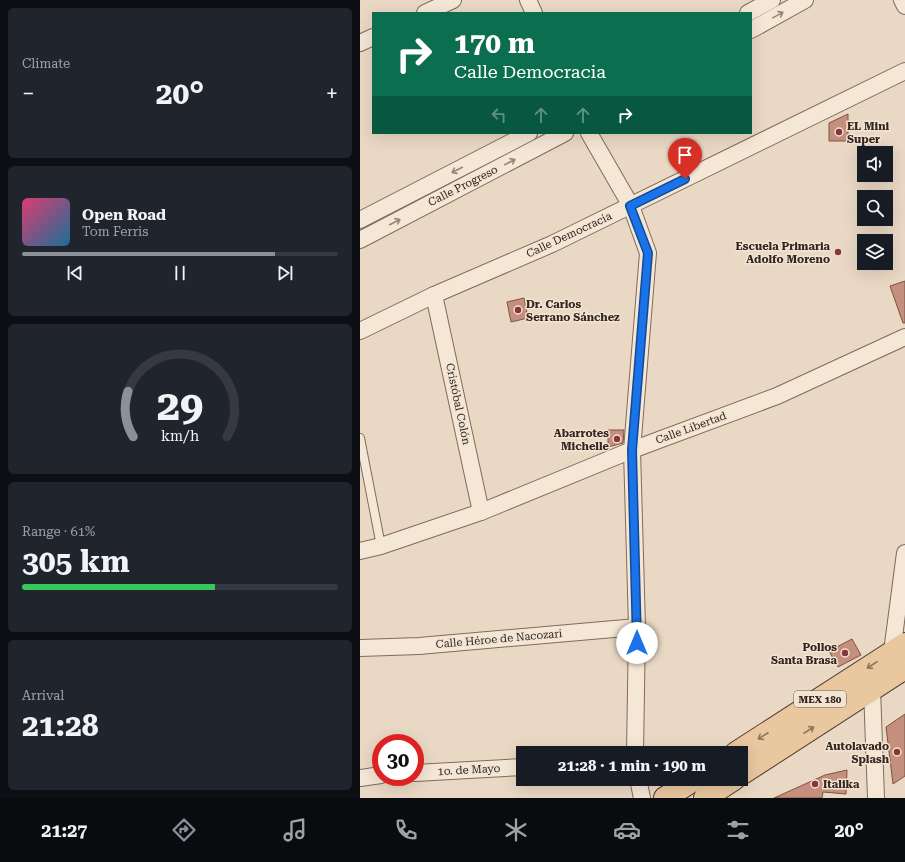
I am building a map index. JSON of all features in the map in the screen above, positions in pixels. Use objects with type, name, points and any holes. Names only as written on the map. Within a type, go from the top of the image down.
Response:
[{"type":"main road","name":"MEX 180","points":[[748,769],[872,689],[901,655]]},
{"type":"main road","name":"MEX 180","points":[[748,746],[901,655]]},
{"type":"main road","points":[[666,798],[684,786]]},
{"type":"main road","points":[[705,798],[723,786]]},
{"type":"street","points":[[427,12],[453,0]]},
{"type":"street","points":[[528,0],[534,12]]},
{"type":"street","points":[[750,12],[772,0]]},
{"type":"street","points":[[752,29],[805,0]]},
{"type":"street","points":[[902,0],[905,6]]},
{"type":"street","points":[[360,43],[372,37]]},
{"type":"street","name":"Calle Democracia","points":[[360,331],[434,295],[552,244],[905,71]]},
{"type":"street","name":"Calle Progreso","points":[[360,220],[527,134]]},
{"type":"street","name":"Calle Progreso","points":[[360,240],[563,134]]},
{"type":"street","points":[[590,134],[630,206],[648,253],[632,450],[637,627],[635,746]]},
{"type":"street","name":"Cristóbal Colón","points":[[434,295],[481,512]]},
{"type":"street","name":"Calle Libertad","points":[[360,551],[381,546],[481,512],[632,450],[777,396],[905,337]]},
{"type":"street","points":[[901,655],[905,553]]},
{"type":"street","name":"Calle Héroe de Nacozari","points":[[360,648],[419,646],[637,627]]},
{"type":"street","points":[[872,689],[876,798]]},
{"type":"street","name":"1o. de Mayo","points":[[424,772],[516,767]]},
{"type":"street","points":[[360,778],[372,776]]},
{"type":"street","points":[[639,786],[642,798]]},
{"type":"lane","points":[[360,438],[381,546]]},
{"type":"building","name":"EL Mini Super","points":[[848,114],[848,141],[829,141],[829,123]]},
{"type":"building","points":[[905,281],[905,323],[903,323],[890,286]]},
{"type":"building","name":"Dr. Carlos Serrano Sánchez","points":[[524,298],[528,318],[511,322],[507,302]]},
{"type":"building","name":"Abarrotes Michelle","points":[[608,430],[624,430],[623,443],[608,447]]},
{"type":"building","name":"Pollos Santa Brasa","points":[[852,639],[861,655],[838,667],[829,651]]},
{"type":"building","name":"Autolavado Splash","points":[[905,714],[905,776],[893,784],[886,727]]},
{"type":"building","points":[[847,770],[846,794],[823,792],[822,798],[774,798],[825,775]]},
{"type":"place","name":"EL Mini Super","points":[[839,132]]},
{"type":"place","name":"Escuela Primaria Adolfo Moreno","points":[[838,252]]},
{"type":"place","name":"Dr. Carlos Serrano Sánchez","points":[[518,310]]},
{"type":"place","name":"Abarrotes Michelle","points":[[617,439]]},
{"type":"place","name":"Pollos Santa Brasa","points":[[845,653]]},
{"type":"place","name":"Autolavado Splash","points":[[897,752]]},
{"type":"place","name":"Italika","points":[[815,784]]},
{"type":"route","points":[[637,643],[632,450],[648,253],[630,206],[685,179]]}]
